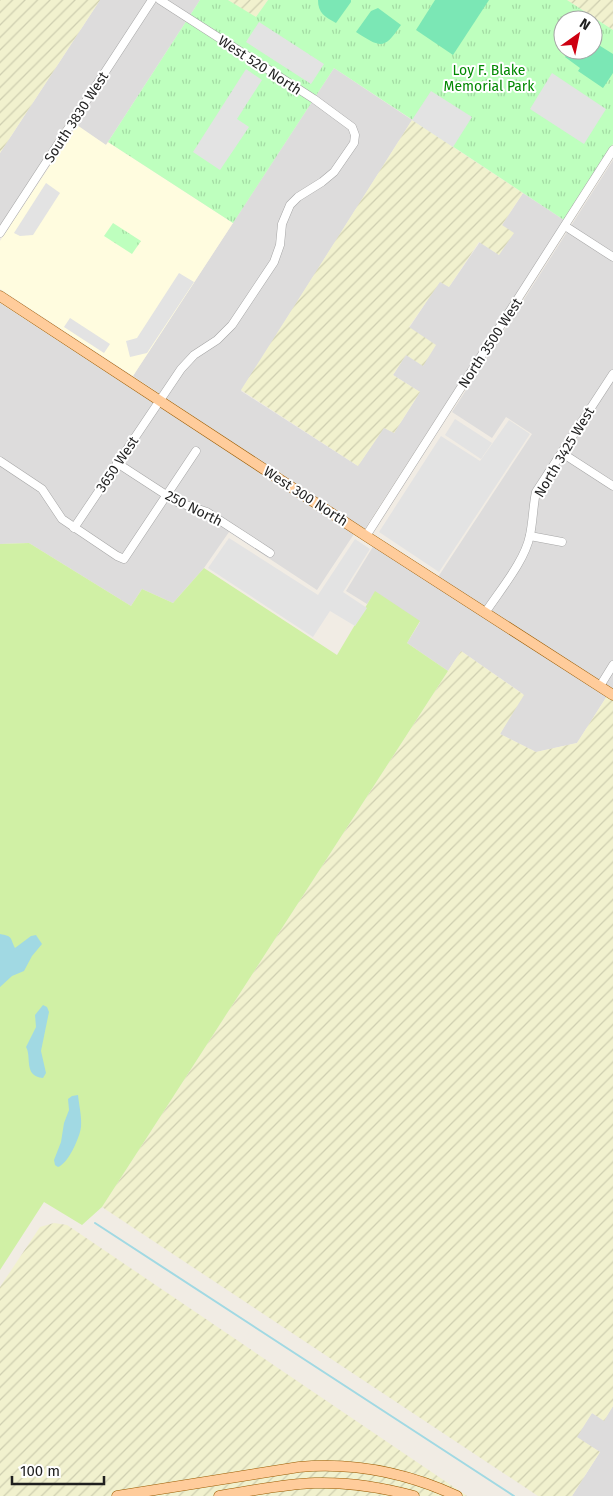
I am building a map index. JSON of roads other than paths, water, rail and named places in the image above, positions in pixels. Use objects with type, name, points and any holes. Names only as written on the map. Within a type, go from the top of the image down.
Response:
[{"type":"main road","name":"West 300 North","points":[[0,296],[613,695]]},
{"type":"main road","points":[[118,1496],[299,1466],[327,1465],[363,1468],[400,1475],[428,1483],[457,1496]]},
{"type":"main road","points":[[219,1496],[287,1485],[320,1483],[366,1486],[414,1496]]},
{"type":"street","name":"South 3830 West","points":[[0,233],[152,0]]},
{"type":"street","name":"West 520 North","points":[[160,0],[314,99],[352,127],[355,135]]},
{"type":"street","name":"3650 West","points":[[74,528],[187,362],[217,340],[232,325],[274,262],[280,246],[282,224],[290,205],[298,197],[334,172],[354,143],[355,135]]},
{"type":"street","name":"North 3500 West","points":[[366,536],[613,150]]},
{"type":"street","points":[[565,226],[613,257]]},
{"type":"street","name":"North 3425 West","points":[[485,612],[520,560],[530,536],[536,492],[613,374]]},
{"type":"street","points":[[0,462],[38,486],[62,519],[124,559],[196,450]]},
{"type":"street","points":[[562,453],[613,486]]},
{"type":"street","name":"250 North","points":[[117,463],[177,502],[207,512],[270,553]]},
{"type":"street","points":[[530,536],[562,542]]},
{"type":"street","points":[[600,686],[613,665]]},
{"type":"water","points":[[0,934],[9,937],[15,948],[31,936],[36,935],[42,944],[32,956],[24,971],[12,976],[0,987]]},
{"type":"water","points":[[43,1005],[47,1007],[49,1012],[41,1051],[46,1073],[43,1078],[37,1077],[30,1070],[26,1047],[36,1027],[35,1015]]},
{"type":"water","points":[[78,1095],[81,1119],[80,1131],[66,1161],[58,1167],[55,1165],[54,1160],[61,1142],[64,1123],[69,1110],[68,1099]]},
{"type":"waterway","points":[[95,1223],[514,1496]]},
{"type":"park label","name":"Loy F. Blake Memorial Park","points":[[489,78]]}]
